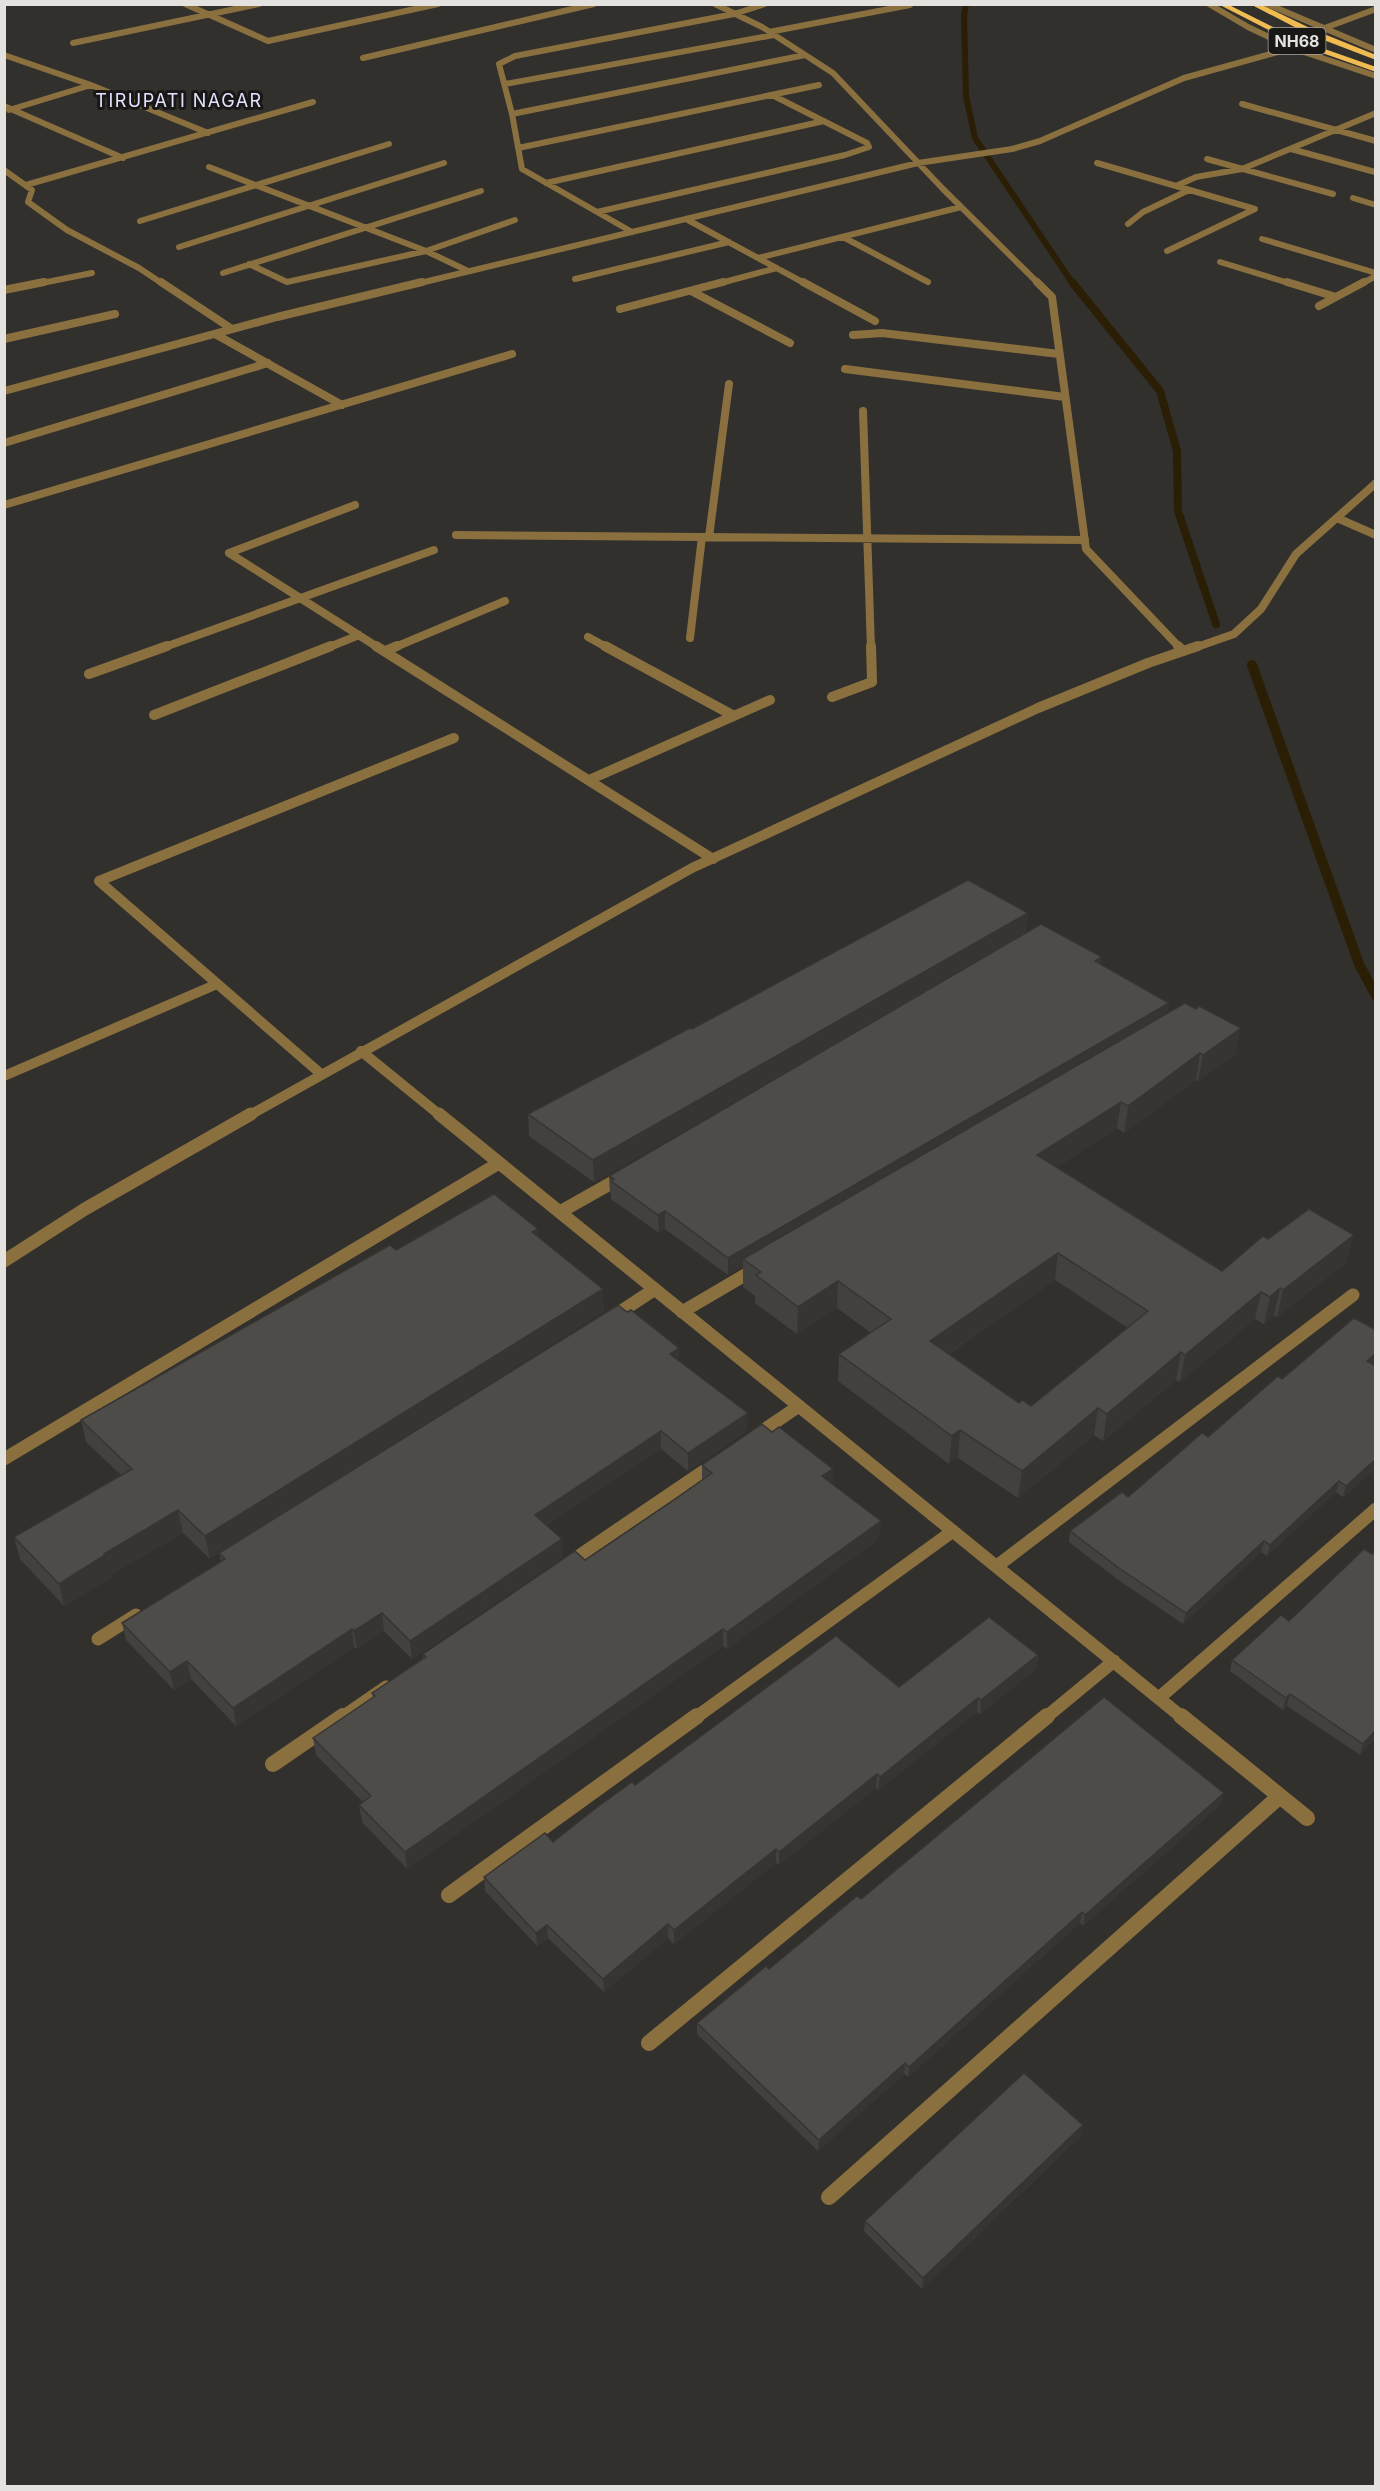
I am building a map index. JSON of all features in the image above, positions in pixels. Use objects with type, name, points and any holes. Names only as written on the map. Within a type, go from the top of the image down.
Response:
[{"type":"highway","name":"NH68","points":[[1221,4],[1239,15],[1338,59],[1376,70]]},
{"type":"highway","name":"NH68","points":[[1253,4],[1311,32],[1376,58]]},
{"type":"street","points":[[185,4],[268,41],[438,4]]},
{"type":"street","points":[[73,43],[259,4]]},
{"type":"street","points":[[363,58],[594,4]]},
{"type":"street","points":[[715,4],[771,33],[834,73],[918,163],[1052,297],[1086,549],[1183,651]]},
{"type":"street","points":[[632,232],[522,169],[512,114],[499,64],[515,56],[734,14],[765,4]]},
{"type":"street","points":[[1209,4],[1248,27],[1292,48],[1376,76]]},
{"type":"street","points":[[1267,4],[1376,50]]},
{"type":"street","points":[[505,84],[910,5]]},
{"type":"street","points":[[4,391],[232,329],[468,271],[918,163],[1012,149],[1040,141],[1184,78],[1292,48],[1322,29],[1376,9]]},
{"type":"street","points":[[4,55],[91,85],[208,133]]},
{"type":"street","points":[[512,114],[806,55]]},
{"type":"street","points":[[7,109],[91,85]]},
{"type":"street","points":[[518,148],[819,85]]},
{"type":"street","points":[[597,212],[845,155],[869,147],[867,143],[772,94]]},
{"type":"street","points":[[26,185],[313,102]]},
{"type":"street","points":[[1242,104],[1376,141]]},
{"type":"street","points":[[7,109],[123,158]]},
{"type":"street","points":[[1176,186],[1196,177],[1242,169],[1376,113]]},
{"type":"street","points":[[546,183],[824,121]]},
{"type":"street","points":[[140,221],[389,144]]},
{"type":"street","points":[[1291,149],[1375,172]]},
{"type":"street","points":[[1207,159],[1333,194]]},
{"type":"street","points":[[179,247],[444,163]]},
{"type":"street","points":[[1097,163],[1255,209],[1167,250]]},
{"type":"street","points":[[209,167],[426,251],[468,271]]},
{"type":"street","points":[[4,170],[33,190],[28,202],[68,230],[139,268],[232,329]]},
{"type":"street","points":[[223,273],[481,190]]},
{"type":"street","points":[[1128,224],[1143,212],[1189,190]]},
{"type":"street","points":[[1353,198],[1376,205]]},
{"type":"street","points":[[758,258],[961,207]]},
{"type":"street","points":[[686,219],[875,321]]},
{"type":"street","points":[[249,264],[286,282],[426,251],[514,220]]},
{"type":"street","points":[[843,237],[928,282]]},
{"type":"street","points":[[1263,239],[1375,276]]},
{"type":"street","points":[[575,279],[729,242]]},
{"type":"street","points":[[1220,261],[1336,297]]},
{"type":"street","points":[[620,309],[777,268]]},
{"type":"street","points":[[4,290],[92,273]]},
{"type":"street","points":[[1318,306],[1375,276]]},
{"type":"street","points":[[691,291],[790,344]]},
{"type":"street","points":[[4,339],[115,314]]},
{"type":"street","points":[[853,335],[882,333],[1059,354]]},
{"type":"street","points":[[215,334],[342,405]]},
{"type":"street","points":[[4,505],[512,354]]},
{"type":"street","points":[[4,443],[268,363]]},
{"type":"street","points":[[844,369],[1065,397]]},
{"type":"street","points":[[690,638],[729,384]]},
{"type":"street","points":[[832,697],[872,682],[863,411]]},
{"type":"street","points":[[4,1261],[85,1209],[361,1051],[713,858],[1038,708],[1148,663],[1234,634],[1261,609],[1296,554],[1376,483]]},
{"type":"street","points":[[355,505],[229,553],[713,858]]},
{"type":"street","points":[[1336,518],[1376,535]]},
{"type":"street","points":[[456,536],[1085,540]]},
{"type":"street","points":[[89,674],[434,550]]},
{"type":"street","points":[[385,651],[505,601]]},
{"type":"street","points":[[154,716],[359,635]]},
{"type":"street","points":[[588,638],[734,716]]},
{"type":"street","points":[[589,780],[770,700]]},
{"type":"street","points":[[321,1074],[99,881],[454,738]]},
{"type":"street","points":[[4,1077],[217,984]]},
{"type":"street","points":[[361,1051],[1307,1818]]},
{"type":"street","points":[[4,1459],[499,1163]]},
{"type":"street","points":[[560,1212],[632,1171]]},
{"type":"street","points":[[682,1312],[763,1264]]},
{"type":"street","points":[[595,1328],[655,1290]]},
{"type":"street","points":[[997,1566],[1353,1295]]},
{"type":"street","points":[[741,1446],[799,1406]]},
{"type":"street","points":[[555,1572],[721,1459]]},
{"type":"street","points":[[1159,1698],[1376,1509]]},
{"type":"street","points":[[449,1894],[953,1531]]},
{"type":"street","points":[[98,1639],[148,1607]]},
{"type":"street","points":[[649,2043],[1114,1661]]},
{"type":"street","points":[[273,1764],[399,1678]]},
{"type":"street","points":[[829,2197],[1280,1796]]},
{"type":"building","points":[[968,880],[1028,913],[593,1160],[528,1114],[690,1028],[692,1029]]},
{"type":"building","points":[[1041,924],[1102,957],[1095,961],[1169,1003],[728,1258],[665,1211],[658,1215],[611,1181],[614,1179],[609,1176]]},
{"type":"building","points":[[1185,1003],[1196,1009],[1199,1006],[1241,1028],[1203,1055],[1200,1053],[1128,1106],[1121,1102],[1037,1155],[1222,1271],[1263,1236],[1268,1239],[1309,1209],[1354,1235],[1283,1290],[1280,1288],[1270,1297],[1261,1292],[1185,1355],[1181,1352],[1107,1414],[1098,1408],[1022,1471],[960,1430],[952,1436],[839,1354],[891,1319],[838,1281],[798,1307],[756,1275],[761,1272],[743,1259]],"holes":[[[1058,1253],[1148,1311],[1031,1406],[1022,1400],[1019,1403],[930,1341]]]},
{"type":"building","points":[[494,1194],[538,1229],[532,1232],[603,1289],[205,1536],[178,1510],[59,1584],[14,1537],[132,1469],[81,1420],[390,1245],[396,1250]]},
{"type":"building","points":[[618,1305],[627,1312],[631,1310],[679,1348],[670,1354],[748,1413],[688,1453],[661,1431],[535,1515],[562,1539],[410,1641],[382,1613],[354,1631],[352,1629],[233,1708],[187,1661],[170,1672],[122,1623],[225,1559],[219,1553]]},
{"type":"building","points":[[1354,1318],[1376,1330],[1376,1353],[1367,1361],[1376,1366],[1376,1459],[1346,1486],[1339,1481],[1270,1545],[1264,1541],[1186,1613],[1119,1568],[1070,1531],[1122,1492],[1128,1497],[1202,1433],[1208,1437],[1278,1376],[1282,1379]]},
{"type":"building","points":[[762,1424],[772,1432],[779,1427],[833,1469],[822,1476],[881,1521],[727,1632],[723,1629],[405,1852],[359,1805],[371,1796],[313,1738],[375,1696],[372,1693],[426,1657],[423,1654],[575,1551],[585,1560],[671,1502],[712,1473],[702,1465]]},
{"type":"building","points":[[1364,1549],[1372,1554],[1376,1551],[1376,1730],[1363,1744],[1290,1694],[1286,1698],[1232,1660],[1281,1615],[1289,1621]]},
{"type":"building","points":[[989,1617],[1038,1655],[981,1700],[978,1698],[880,1777],[877,1774],[779,1852],[776,1849],[674,1930],[668,1924],[603,1979],[547,1925],[536,1933],[484,1877],[545,1833],[553,1842],[596,1808],[632,1782],[635,1785],[836,1636],[899,1687]]},
{"type":"building","points":[[1104,1697],[1224,1793],[1085,1915],[1082,1912],[909,2067],[905,2063],[819,2140],[697,2023],[766,1966],[769,1969],[857,1896],[861,1899]]},
{"type":"building","points":[[1024,2073],[1083,2125],[923,2278],[865,2221]]},
{"type":"waterway","points":[[966,4],[964,17],[966,96],[975,138],[1073,284]]},
{"type":"waterway","points":[[1072,282],[1160,391],[1177,451],[1178,511],[1216,624]]},
{"type":"waterway","points":[[1252,665],[1359,964],[1376,996]]},
{"type":"district","name":"TIRUPATI NAGAR","points":[[179,101]]}]
